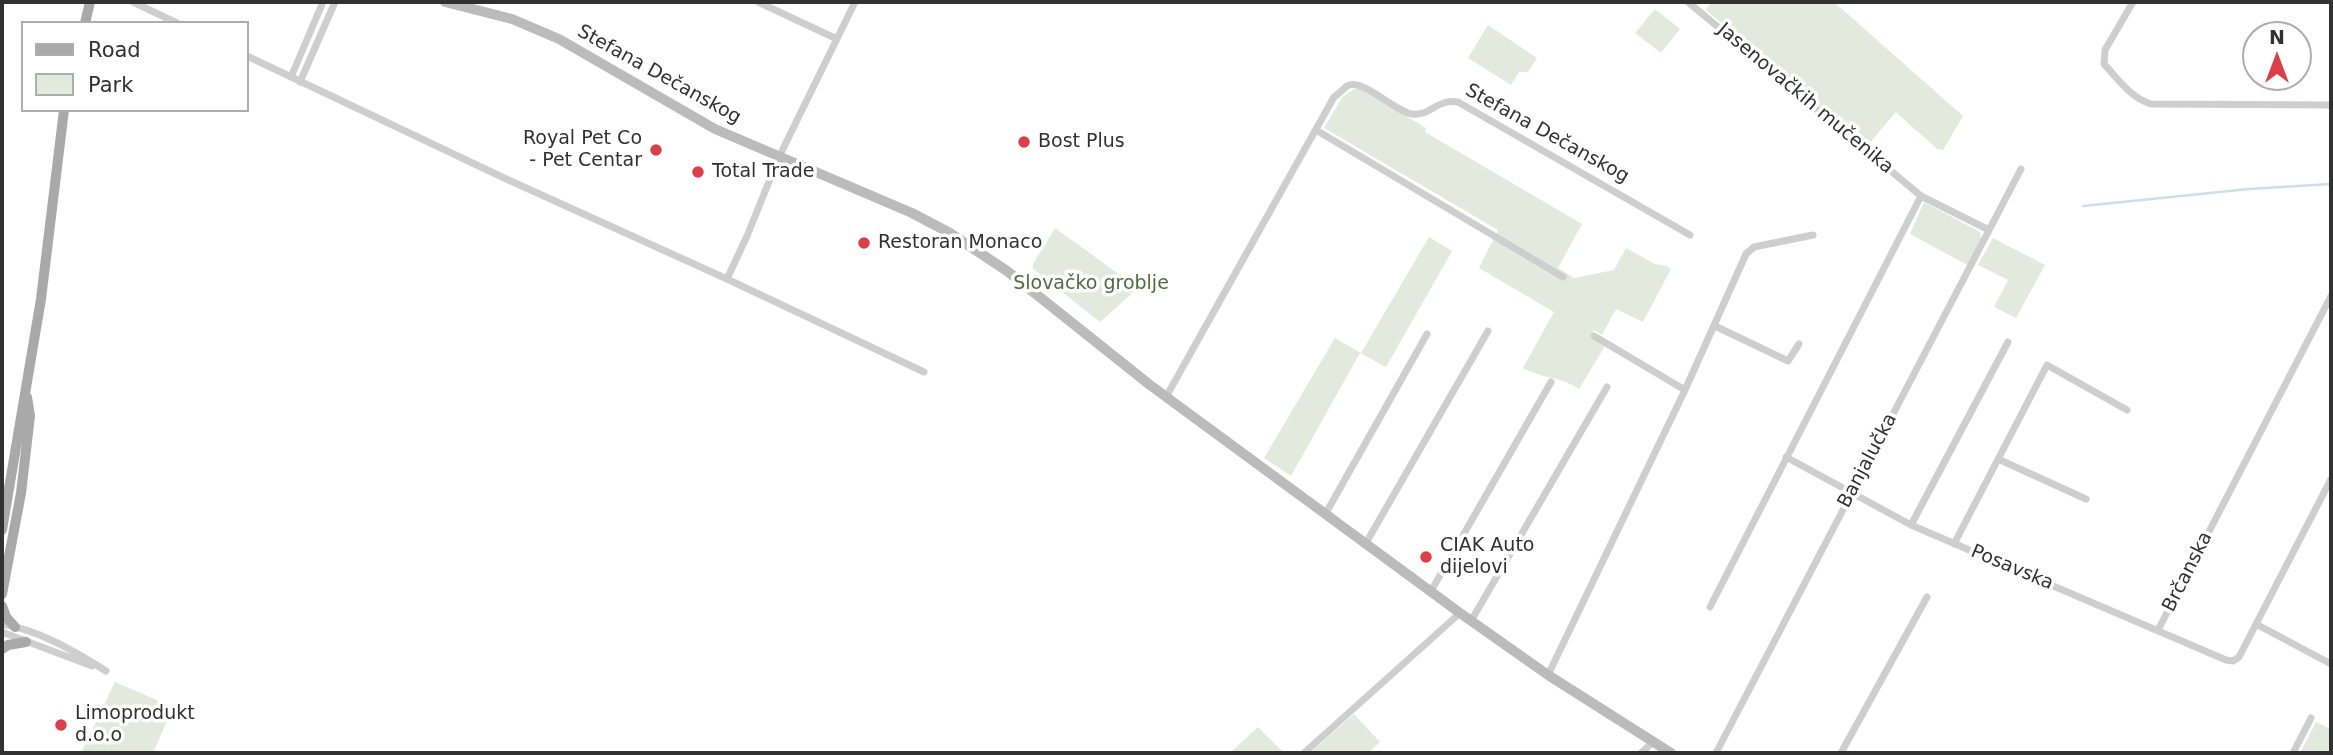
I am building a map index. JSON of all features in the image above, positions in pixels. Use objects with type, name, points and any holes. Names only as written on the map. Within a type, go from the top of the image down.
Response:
[{"type":"main road","points":[[85,21],[90,2]]},
{"type":"main road","name":"Stefana Dečanskog","points":[[445,2],[512,19],[559,39],[715,129],[912,213],[950,233],[1007,271],[1166,397],[1471,621],[1548,675],[1671,753]]},
{"type":"main road","points":[[2,530],[41,299],[64,112]]},
{"type":"main road","points":[[2,594],[14,538],[30,416],[26,393]]},
{"type":"main road","points":[[2,606],[6,617],[15,627]]},
{"type":"main road","points":[[2,649],[14,643],[26,642]]},
{"type":"street","points":[[133,2],[173,21]]},
{"type":"street","points":[[291,77],[323,2]]},
{"type":"street","points":[[300,82],[335,2]]},
{"type":"street","points":[[758,2],[837,39]]},
{"type":"street","points":[[727,279],[779,157],[855,2]]},
{"type":"street","name":"Jasenovačkih mučenika","points":[[1688,2],[1921,196],[1989,230]]},
{"type":"street","points":[[2133,2],[2105,50],[2104,64],[2123,86],[2141,101],[2151,104],[2331,105]]},
{"type":"street","points":[[248,56],[924,372]]},
{"type":"street","name":"Stefana Dečanskog","points":[[1316,130],[1334,97],[1348,86],[1360,85],[1409,114],[1422,114],[1448,100],[1458,102],[1690,235]]},
{"type":"street","points":[[1166,397],[1316,130],[1563,277]]},
{"type":"street","name":"Banjalučka","points":[[1716,753],[2021,169]]},
{"type":"street","points":[[1710,607],[1921,196]]},
{"type":"street","points":[[1548,675],[1685,390],[1746,254],[1754,247],[1813,235]]},
{"type":"street","name":"Brčanska","points":[[2331,296],[2158,630],[2226,660],[2233,661],[2239,657],[2331,480]]},
{"type":"street","points":[[1714,326],[1788,361],[1799,344]]},
{"type":"street","points":[[1366,543],[1489,331]]},
{"type":"street","points":[[1326,513],[1427,334]]},
{"type":"street","points":[[1594,336],[1685,390]]},
{"type":"street","points":[[1911,525],[2008,342]]},
{"type":"street","name":"Posavska","points":[[2127,410],[2047,365],[1954,544],[2158,630]]},
{"type":"street","points":[[1431,591],[1551,382]]},
{"type":"street","points":[[1471,621],[1607,387]]},
{"type":"street","points":[[1786,457],[1911,525],[1954,544]]},
{"type":"street","points":[[1998,459],[2086,499]]},
{"type":"street","points":[[1842,753],[1927,597]]},
{"type":"street","points":[[1304,753],[1460,613]]},
{"type":"street","points":[[2,624],[73,651],[106,671],[2,632]]},
{"type":"street","points":[[2256,624],[2331,664]]},
{"type":"street","points":[[2293,753],[2311,718]]},
{"type":"street","points":[[1641,753],[1653,742]]},
{"type":"green space","points":[[1711,2],[1834,2],[1963,116],[1943,150],[1937,149],[1896,112],[1867,146],[1706,10]]},
{"type":"green space","points":[[1655,9],[1680,29],[1661,53],[1635,33]]},
{"type":"green space","points":[[1488,25],[1537,58],[1528,72],[1519,72],[1511,85],[1468,58]]},
{"type":"green space","points":[[1355,89],[1361,89],[1426,128],[1425,132],[1582,224],[1558,268],[1574,278],[1614,270],[1626,248],[1655,264],[1671,269],[1643,322],[1616,309],[1602,335],[1594,330],[1590,337],[1605,346],[1579,389],[1523,368],[1554,312],[1479,268],[1498,230],[1324,128],[1343,96]]},
{"type":"green space","points":[[1924,202],[1980,232],[1981,238],[1969,266],[1910,234]]},
{"type":"green space","name":"Slovačko groblje","points":[[1055,228],[1138,288],[1100,322],[1033,269],[1033,264]]},
{"type":"green space","points":[[1429,237],[1452,251],[1386,367],[1360,353],[1291,476],[1264,458],[1335,338],[1361,353]]},
{"type":"green space","points":[[1993,238],[2045,265],[2016,318],[1994,307],[2008,280],[1978,265]]},
{"type":"green space","points":[[115,682],[173,707],[153,753],[81,753]]},
{"type":"green space","points":[[1354,714],[1380,742],[1368,753],[1310,753]]},
{"type":"green space","points":[[2316,722],[2331,729],[2331,753],[2300,753]]},
{"type":"green space","points":[[1258,727],[1284,753],[1230,753]]},
{"type":"waterway","points":[[2083,206],[2249,189],[2331,184]]},
{"type":"place","name":"Bost Plus","points":[[1024,142]]},
{"type":"place","name":"Royal Pet Co - Pet Centar","points":[[656,150]]},
{"type":"place","name":"Total Trade","points":[[698,172]]},
{"type":"place","name":"Restoran Monaco","points":[[864,243]]},
{"type":"place","name":"CIAK Auto dijelovi","points":[[1426,557]]},
{"type":"place","name":"Limoprodukt d.o.o","points":[[61,725]]}]
